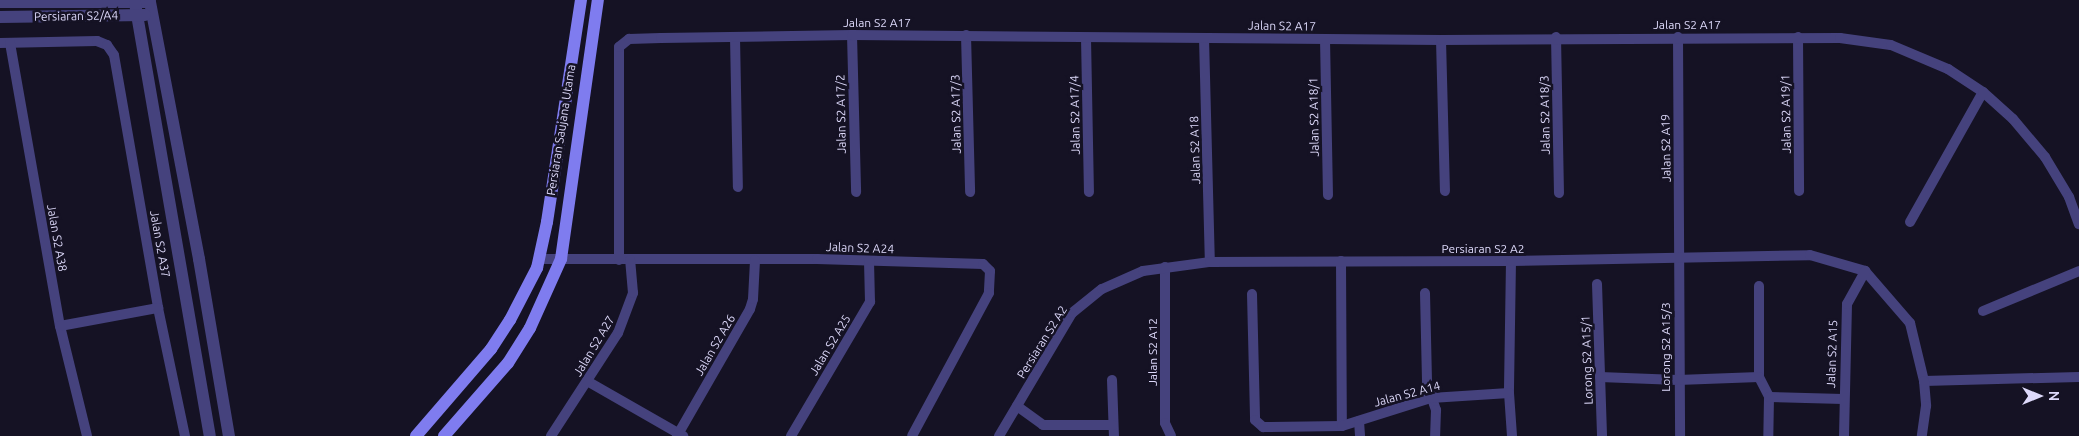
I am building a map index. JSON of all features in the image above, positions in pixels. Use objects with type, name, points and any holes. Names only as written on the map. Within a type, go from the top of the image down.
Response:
[{"type":"main road","name":"Persiaran Saujana Utama","points":[[416,436],[491,349],[510,320],[540,259],[581,0]]},
{"type":"main road","name":"Persiaran Saujana Utama","points":[[444,436],[508,363],[530,328],[561,259],[598,0]]},
{"type":"street","name":"Persiaran S2/A4","points":[[0,2],[106,1],[136,6]]},
{"type":"street","points":[[136,6],[210,436]]},
{"type":"street","name":"Persiaran S2/A4","points":[[0,17],[151,6]]},
{"type":"street","points":[[151,6],[200,259],[229,436]]},
{"type":"street","name":"Jalan S2 A17","points":[[625,260],[619,47],[629,39],[852,35],[1441,40],[1678,37],[1840,38],[1891,45],[1948,69],[1983,92],[2013,119],[2045,157],[2069,197],[2079,224]]},
{"type":"street","name":"Jalan S2 A17/2","points":[[852,35],[856,192]]},
{"type":"street","name":"Jalan S2 A17/3","points":[[966,35],[970,192]]},
{"type":"street","points":[[735,37],[738,187]]},
{"type":"street","name":"Jalan S2 A19","points":[[1678,37],[1680,258]]},
{"type":"street","name":"Jalan S2 A19/1","points":[[1798,37],[1799,191]]},
{"type":"street","name":"Jalan S2 A17/4","points":[[1086,38],[1088,192]]},
{"type":"street","name":"Jalan S2 A18","points":[[1204,38],[1210,262]]},
{"type":"street","name":"Jalan S2 A18/3","points":[[1556,38],[1559,193]]},
{"type":"street","name":"Jalan S2 A18/1","points":[[1325,39],[1328,195]]},
{"type":"street","points":[[1441,40],[1444,191]]},
{"type":"street","name":"Jalan S2 A37","points":[[5,43],[97,41],[107,45],[114,55],[158,308],[185,436]]},
{"type":"street","name":"Jalan S2 A38","points":[[5,43],[60,326],[87,436]]},
{"type":"street","points":[[1910,222],[1983,92]]},
{"type":"street","name":"Persiaran S2 A2","points":[[999,436],[1072,312],[1102,289],[1143,271],[1210,262],[1511,261],[1810,255],[1865,271]]},
{"type":"street","name":"Lorong S2 A15/3","points":[[1680,258],[1678,380],[1680,436]]},
{"type":"street","name":"Jalan S2 A24","points":[[540,259],[971,261],[983,264],[990,270],[989,294],[912,436]]},
{"type":"street","name":"Jalan S2 A27","points":[[551,436],[618,333],[628,310],[633,293],[625,260]]},
{"type":"street","name":"Jalan S2 A26","points":[[680,435],[750,309],[754,260]]},
{"type":"street","name":"Jalan S2 A25","points":[[791,436],[870,302],[869,261]]},
{"type":"street","points":[[1341,261],[1342,426]]},
{"type":"street","points":[[1511,261],[1510,393],[1512,436]]},
{"type":"street","name":"Jalan S2 A12","points":[[1165,267],[1165,423],[1171,436]]},
{"type":"street","points":[[1865,271],[1910,323],[1924,381],[1926,406],[1922,436]]},
{"type":"street","name":"Jalan S2 A15","points":[[1769,397],[1843,399],[1847,304],[1865,271]]},
{"type":"street","points":[[1983,311],[2079,271]]},
{"type":"street","name":"Lorong S2 A15/1","points":[[1597,284],[1602,436]]},
{"type":"street","points":[[1759,286],[1759,377],[1769,397],[1768,436]]},
{"type":"street","points":[[1424,293],[1427,384],[1436,410],[1435,436]]},
{"type":"street","points":[[1252,294],[1255,420],[1263,427],[1278,432]]},
{"type":"street","points":[[60,326],[158,308]]},
{"type":"street","points":[[1600,377],[1678,380],[1759,377]]},
{"type":"street","points":[[1924,381],[2079,377]]},
{"type":"street","points":[[587,380],[680,435]]},
{"type":"street","points":[[1017,406],[1043,431],[1114,431],[1112,380]]},
{"type":"street","name":"Jalan S2 A14","points":[[1278,432],[1342,426],[1431,398],[1510,393]]},
{"type":"street","points":[[1843,399],[1844,436]]},
{"type":"street","points":[[1359,421],[1360,436]]}]
